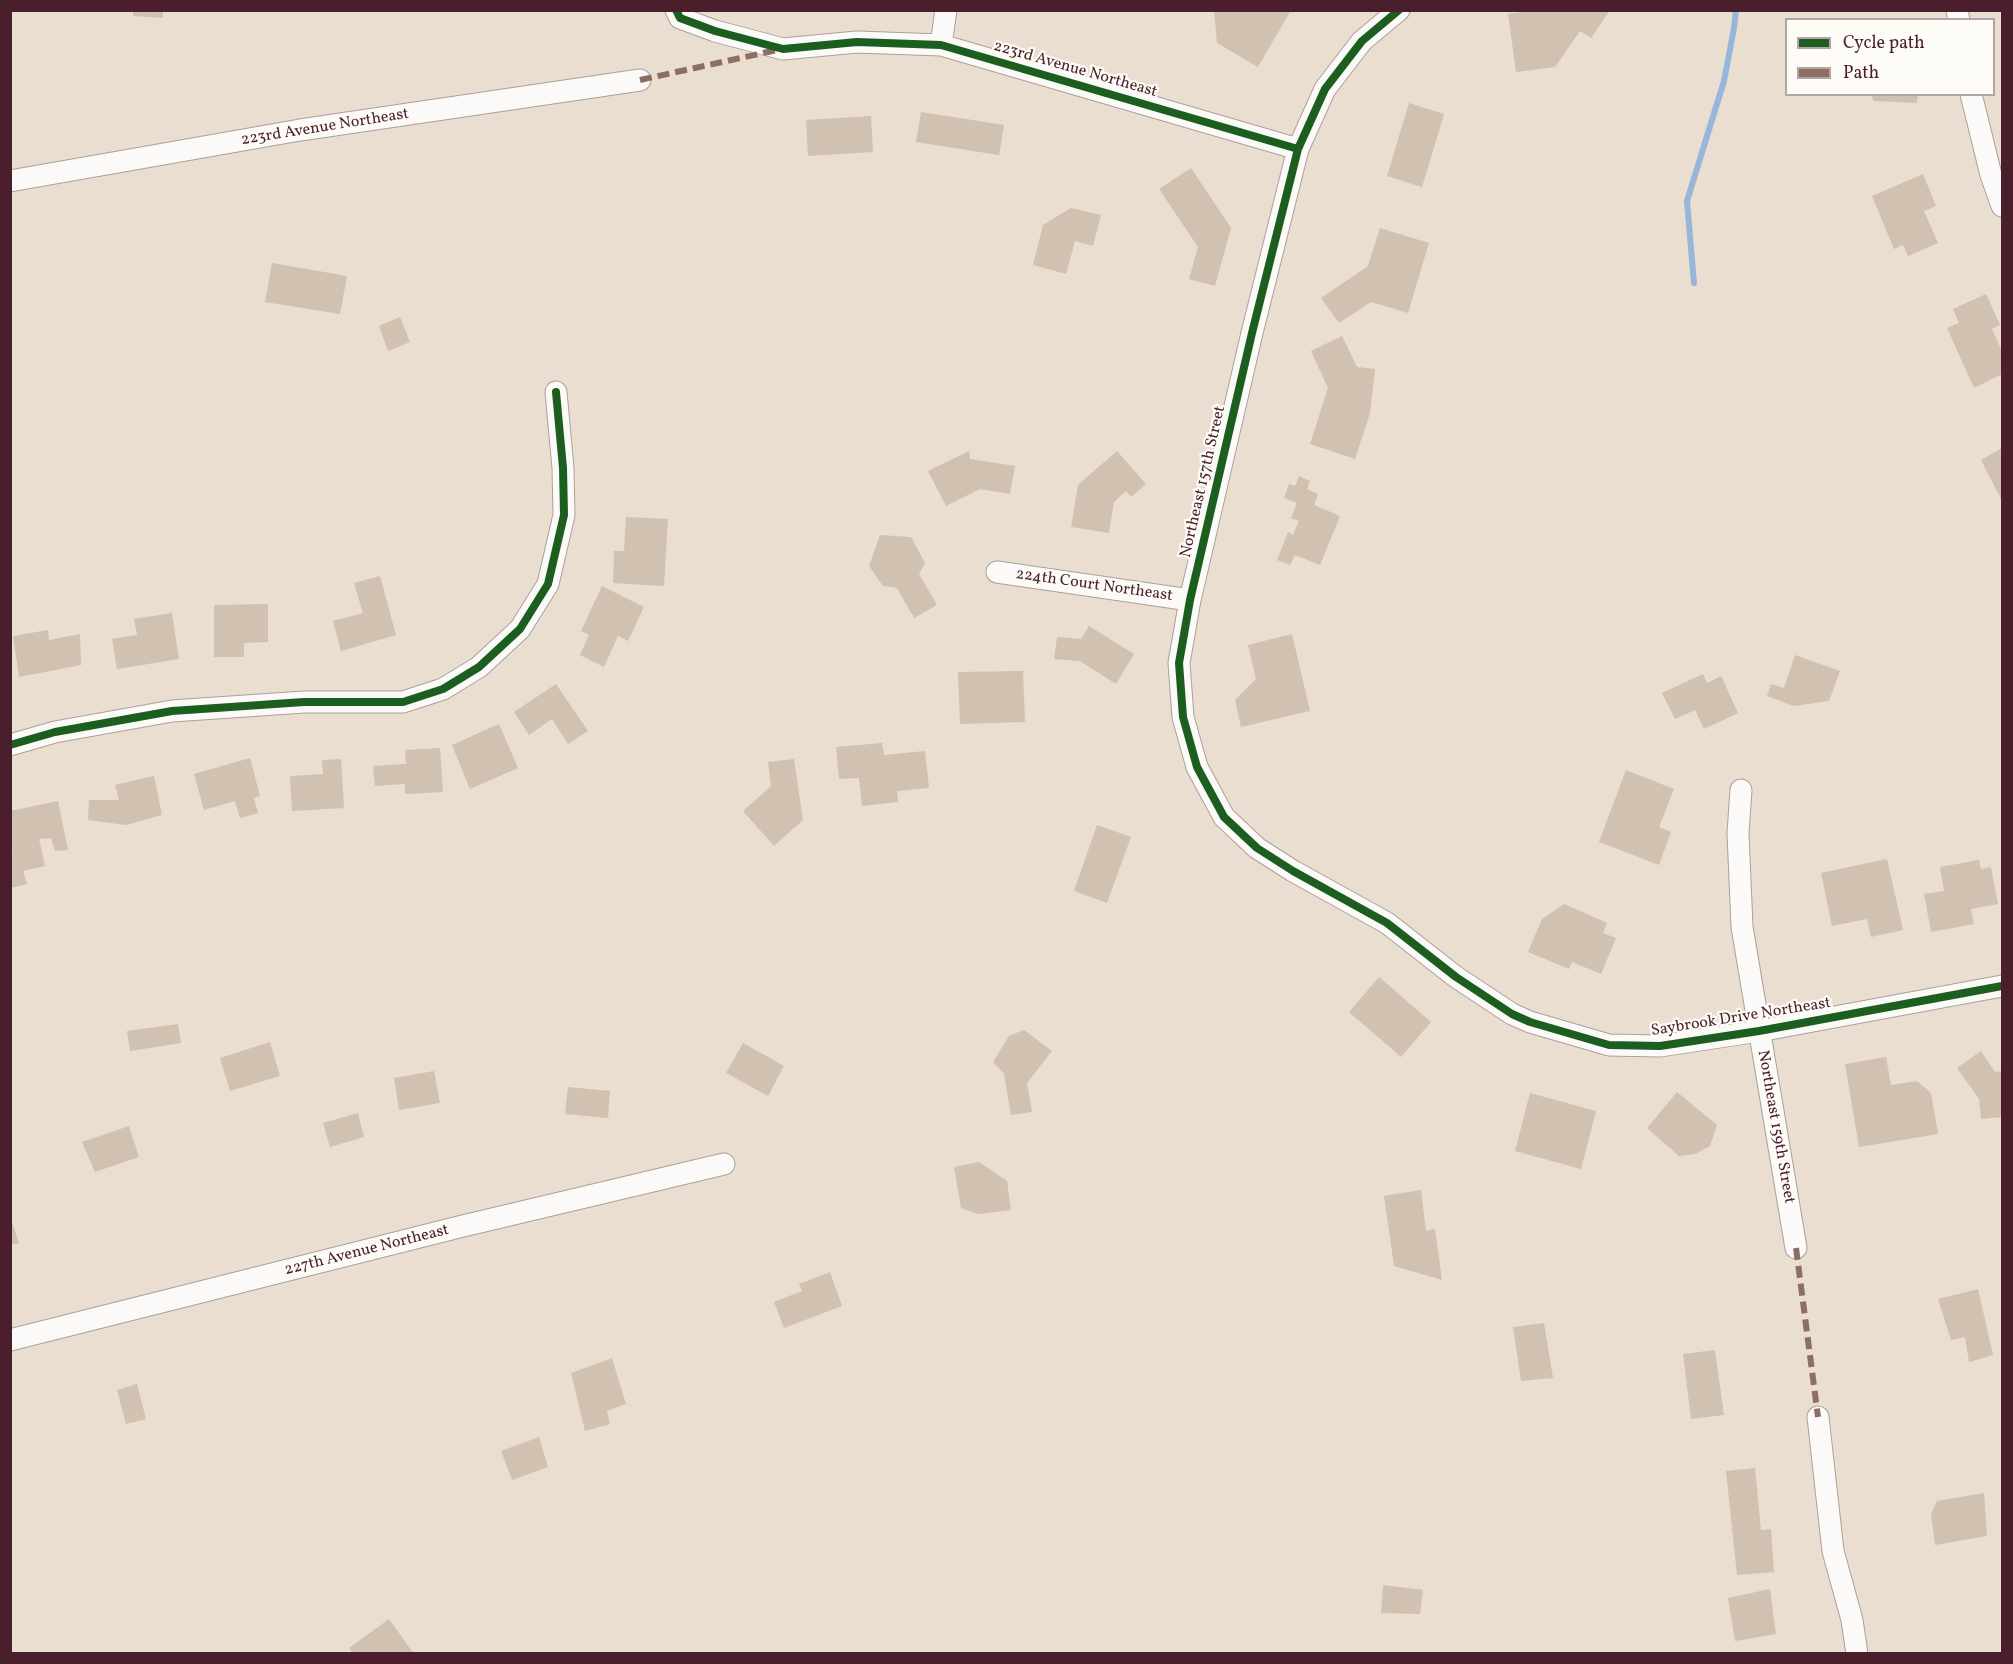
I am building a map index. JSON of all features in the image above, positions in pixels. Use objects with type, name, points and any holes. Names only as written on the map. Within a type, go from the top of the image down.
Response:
[{"type":"street","name":"223rd Avenue Northeast","points":[[676,10],[680,18],[715,31],[783,49],[857,42],[941,45],[1298,149]]},
{"type":"street","points":[[941,45],[946,10]]},
{"type":"street","points":[[1298,149],[1325,89],[1362,41],[1399,10]]},
{"type":"street","name":"223rd Avenue Northeast","points":[[10,182],[300,130],[640,80]]},
{"type":"street","points":[[1971,96],[1991,175],[2002,206]]},
{"type":"street","name":"Northeast 157th Street","points":[[1224,817],[1197,767],[1183,717],[1179,663],[1190,600],[1252,333],[1298,149]]},
{"type":"street","points":[[10,745],[55,732],[172,711],[304,702],[403,702],[443,689],[479,667],[520,629],[548,584],[564,515],[563,468],[556,392]]},
{"type":"street","name":"224th Court Northeast","points":[[997,572],[1190,600]]},
{"type":"street","name":"Northeast 159th Street","points":[[1741,790],[1738,833],[1742,927],[1796,1248]]},
{"type":"street","name":"Saybrook Drive Northeast","points":[[1224,817],[1257,848],[1293,871],[1387,923],[1456,977],[1512,1014],[1530,1022],[1609,1045],[1660,1046],[1759,1031],[2002,986]]},
{"type":"street","name":"227th Avenue Northeast","points":[[10,1340],[463,1226],[724,1164]]},
{"type":"street","points":[[1818,1417],[1833,1551],[1857,1653]]},
{"type":"building","points":[[133,10],[163,10],[163,18],[133,16]]},
{"type":"building","points":[[1214,10],[1291,10],[1258,67],[1217,43]]},
{"type":"building","points":[[1534,10],[1610,10],[1591,38],[1580,31],[1555,67],[1516,72],[1508,14]]},
{"type":"building","points":[[1871,96],[1918,96],[1917,103],[1874,101]]},
{"type":"building","points":[[1409,103],[1444,114],[1422,187],[1387,176]]},
{"type":"building","points":[[921,112],[1004,125],[999,155],[916,142]]},
{"type":"building","points":[[871,116],[873,152],[808,156],[806,120]]},
{"type":"building","points":[[1191,168],[1231,228],[1215,286],[1189,279],[1198,247],[1159,189]]},
{"type":"building","points":[[1923,174],[1936,206],[1924,211],[1938,243],[1908,256],[1903,245],[1894,249],[1872,196]]},
{"type":"building","points":[[1071,208],[1101,215],[1093,246],[1075,241],[1066,274],[1033,265],[1043,225]]},
{"type":"building","points":[[1380,228],[1429,243],[1408,313],[1371,302],[1339,323],[1321,298],[1368,266]]},
{"type":"building","points":[[272,263],[347,276],[340,314],[265,302]]},
{"type":"building","points":[[1986,294],[2000,325],[1992,329],[2002,351],[2002,374],[1974,388],[1947,328],[1959,323],[1953,309]]},
{"type":"building","points":[[400,317],[410,342],[388,351],[379,326]]},
{"type":"building","points":[[1342,336],[1357,367],[1375,369],[1370,413],[1355,459],[1310,444],[1328,388],[1311,351]]},
{"type":"building","points":[[2002,448],[2002,501],[1981,460]]},
{"type":"building","points":[[969,451],[970,459],[1015,466],[1010,494],[980,489],[946,506],[928,471]]},
{"type":"building","points":[[1117,451],[1146,484],[1131,497],[1126,491],[1114,502],[1109,533],[1071,527],[1078,485]]},
{"type":"building","points":[[1299,476],[1310,481],[1307,489],[1318,494],[1314,505],[1340,516],[1320,565],[1295,555],[1290,565],[1277,560],[1288,532],[1293,535],[1299,521],[1291,518],[1297,503],[1284,498],[1289,484],[1295,486]]},
{"type":"building","points":[[626,517],[668,519],[664,586],[613,583],[614,551],[624,551]]},
{"type":"building","points":[[880,535],[911,537],[925,563],[919,574],[937,605],[914,618],[897,588],[883,586],[869,566]]},
{"type":"building","points":[[380,576],[396,635],[341,651],[333,621],[363,613],[354,583]]},
{"type":"building","points":[[602,586],[644,607],[628,641],[618,636],[604,667],[580,655],[589,635],[581,631]]},
{"type":"building","points":[[268,604],[268,642],[244,643],[244,657],[214,657],[214,605]]},
{"type":"building","points":[[172,613],[179,659],[117,669],[112,639],[137,635],[134,619]]},
{"type":"building","points":[[1089,626],[1134,654],[1116,684],[1080,661],[1054,659],[1057,637],[1081,639]]},
{"type":"building","points":[[48,630],[49,640],[80,634],[81,665],[19,677],[13,636]]},
{"type":"building","points":[[1292,634],[1310,711],[1241,727],[1235,700],[1256,679],[1248,645]]},
{"type":"building","points":[[1795,655],[1840,671],[1829,701],[1794,706],[1767,696],[1771,684],[1784,688]]},
{"type":"building","points":[[1023,671],[1025,722],[960,724],[958,672]]},
{"type":"building","points":[[1703,674],[1707,683],[1721,676],[1738,713],[1704,729],[1695,710],[1675,719],[1662,693]]},
{"type":"building","points":[[556,684],[588,731],[568,744],[552,719],[529,735],[514,712]]},
{"type":"building","points":[[499,724],[518,768],[470,789],[452,745]]},
{"type":"building","points":[[882,743],[884,755],[925,751],[929,788],[897,791],[898,802],[862,806],[859,778],[839,779],[836,747]]},
{"type":"building","points":[[440,748],[443,792],[405,794],[405,784],[375,786],[373,766],[406,764],[405,750]]},
{"type":"building","points":[[250,758],[260,796],[254,798],[258,813],[240,818],[235,801],[204,810],[194,774]]},
{"type":"building","points":[[341,759],[344,808],[292,811],[290,776],[323,774],[322,760]]},
{"type":"building","points":[[794,759],[803,820],[774,846],[743,811],[771,786],[768,762]]},
{"type":"building","points":[[1626,770],[1674,789],[1659,827],[1671,832],[1659,865],[1599,842]]},
{"type":"building","points":[[154,776],[162,815],[126,825],[88,820],[89,800],[119,800],[115,785]]},
{"type":"building","points":[[58,801],[68,850],[55,851],[51,838],[39,839],[45,866],[23,871],[27,884],[10,888],[10,855],[13,854],[10,840],[10,811]]},
{"type":"building","points":[[1097,825],[1131,837],[1107,903],[1074,891]]},
{"type":"building","points":[[1887,859],[1903,930],[1871,937],[1867,919],[1832,926],[1821,873]]},
{"type":"building","points":[[1979,860],[1981,869],[1991,867],[1998,904],[1971,909],[1974,924],[1931,932],[1924,894],[1944,891],[1940,867]]},
{"type":"building","points":[[1564,904],[1607,923],[1603,933],[1616,938],[1601,974],[1572,962],[1569,969],[1528,952],[1542,919]]},
{"type":"building","points":[[1379,977],[1431,1022],[1401,1057],[1349,1012]]},
{"type":"building","points":[[178,1024],[181,1043],[130,1051],[127,1031]]},
{"type":"building","points":[[1024,1030],[1052,1051],[1027,1083],[1032,1112],[1011,1115],[1004,1074],[993,1062],[1009,1036]]},
{"type":"building","points":[[270,1042],[280,1076],[230,1091],[220,1058]]},
{"type":"building","points":[[743,1043],[784,1066],[768,1096],[726,1073]]},
{"type":"building","points":[[1981,1051],[1995,1072],[2002,1071],[2002,1117],[1981,1119],[1979,1099],[1957,1068]]},
{"type":"building","points":[[1886,1057],[1891,1085],[1917,1081],[1931,1093],[1938,1134],[1859,1147],[1845,1064]]},
{"type":"building","points":[[434,1071],[440,1103],[399,1110],[394,1078]]},
{"type":"building","points":[[568,1087],[610,1091],[608,1118],[565,1114]]},
{"type":"building","points":[[1677,1092],[1717,1125],[1710,1146],[1695,1154],[1679,1156],[1647,1128]]},
{"type":"building","points":[[1530,1093],[1596,1111],[1581,1169],[1515,1151]]},
{"type":"building","points":[[358,1113],[364,1137],[330,1147],[323,1123]]},
{"type":"building","points":[[129,1126],[139,1157],[95,1172],[82,1142]]},
{"type":"building","points":[[979,1162],[1007,1181],[1011,1210],[978,1214],[961,1208],[954,1167]]},
{"type":"building","points":[[1421,1190],[1426,1231],[1435,1229],[1442,1280],[1394,1266],[1384,1196]]},
{"type":"building","points":[[10,1216],[19,1243],[10,1245]]},
{"type":"building","points":[[830,1272],[842,1306],[784,1328],[774,1302],[802,1291],[799,1284]]},
{"type":"building","points":[[1978,1289],[1993,1355],[1969,1362],[1965,1337],[1951,1340],[1938,1299]]},
{"type":"building","points":[[1544,1323],[1553,1378],[1521,1381],[1513,1327]]},
{"type":"building","points":[[1715,1350],[1724,1415],[1691,1419],[1683,1354]]},
{"type":"building","points":[[612,1358],[626,1404],[607,1411],[610,1424],[585,1431],[571,1373]]},
{"type":"building","points":[[137,1384],[146,1419],[126,1424],[117,1390]]},
{"type":"building","points":[[539,1437],[548,1467],[512,1480],[501,1451]]},
{"type":"building","points":[[1755,1468],[1761,1530],[1771,1529],[1774,1572],[1737,1575],[1726,1471]]},
{"type":"building","points":[[1984,1493],[1987,1536],[1935,1545],[1931,1514],[1937,1501]]},
{"type":"building","points":[[1383,1585],[1423,1590],[1420,1614],[1381,1613]]},
{"type":"building","points":[[1770,1589],[1776,1634],[1735,1641],[1728,1598]]},
{"type":"building","points":[[389,1619],[414,1654],[353,1654],[349,1648]]},
{"type":"waterway","points":[[1694,283],[1687,201],[1724,81],[1736,10]]},
{"type":"marked path","points":[[640,80],[777,50]]},
{"type":"marked path","points":[[1796,1248],[1818,1417]]},
{"type":"cycle path","points":[[676,10],[680,18],[715,31],[783,49],[857,42],[941,45],[1298,149],[1325,89],[1362,41],[1399,10]]},
{"type":"cycle path","points":[[1298,149],[1252,333],[1190,600],[1179,663],[1183,717],[1197,767],[1224,817],[1257,848],[1293,871],[1387,923],[1456,977],[1512,1014],[1530,1022],[1609,1045],[1660,1046],[1759,1031],[2002,986]]},
{"type":"cycle path","points":[[10,745],[55,732],[172,711],[304,702],[403,702],[443,689],[479,667],[520,629],[548,584],[564,515],[563,468],[556,392]]}]
